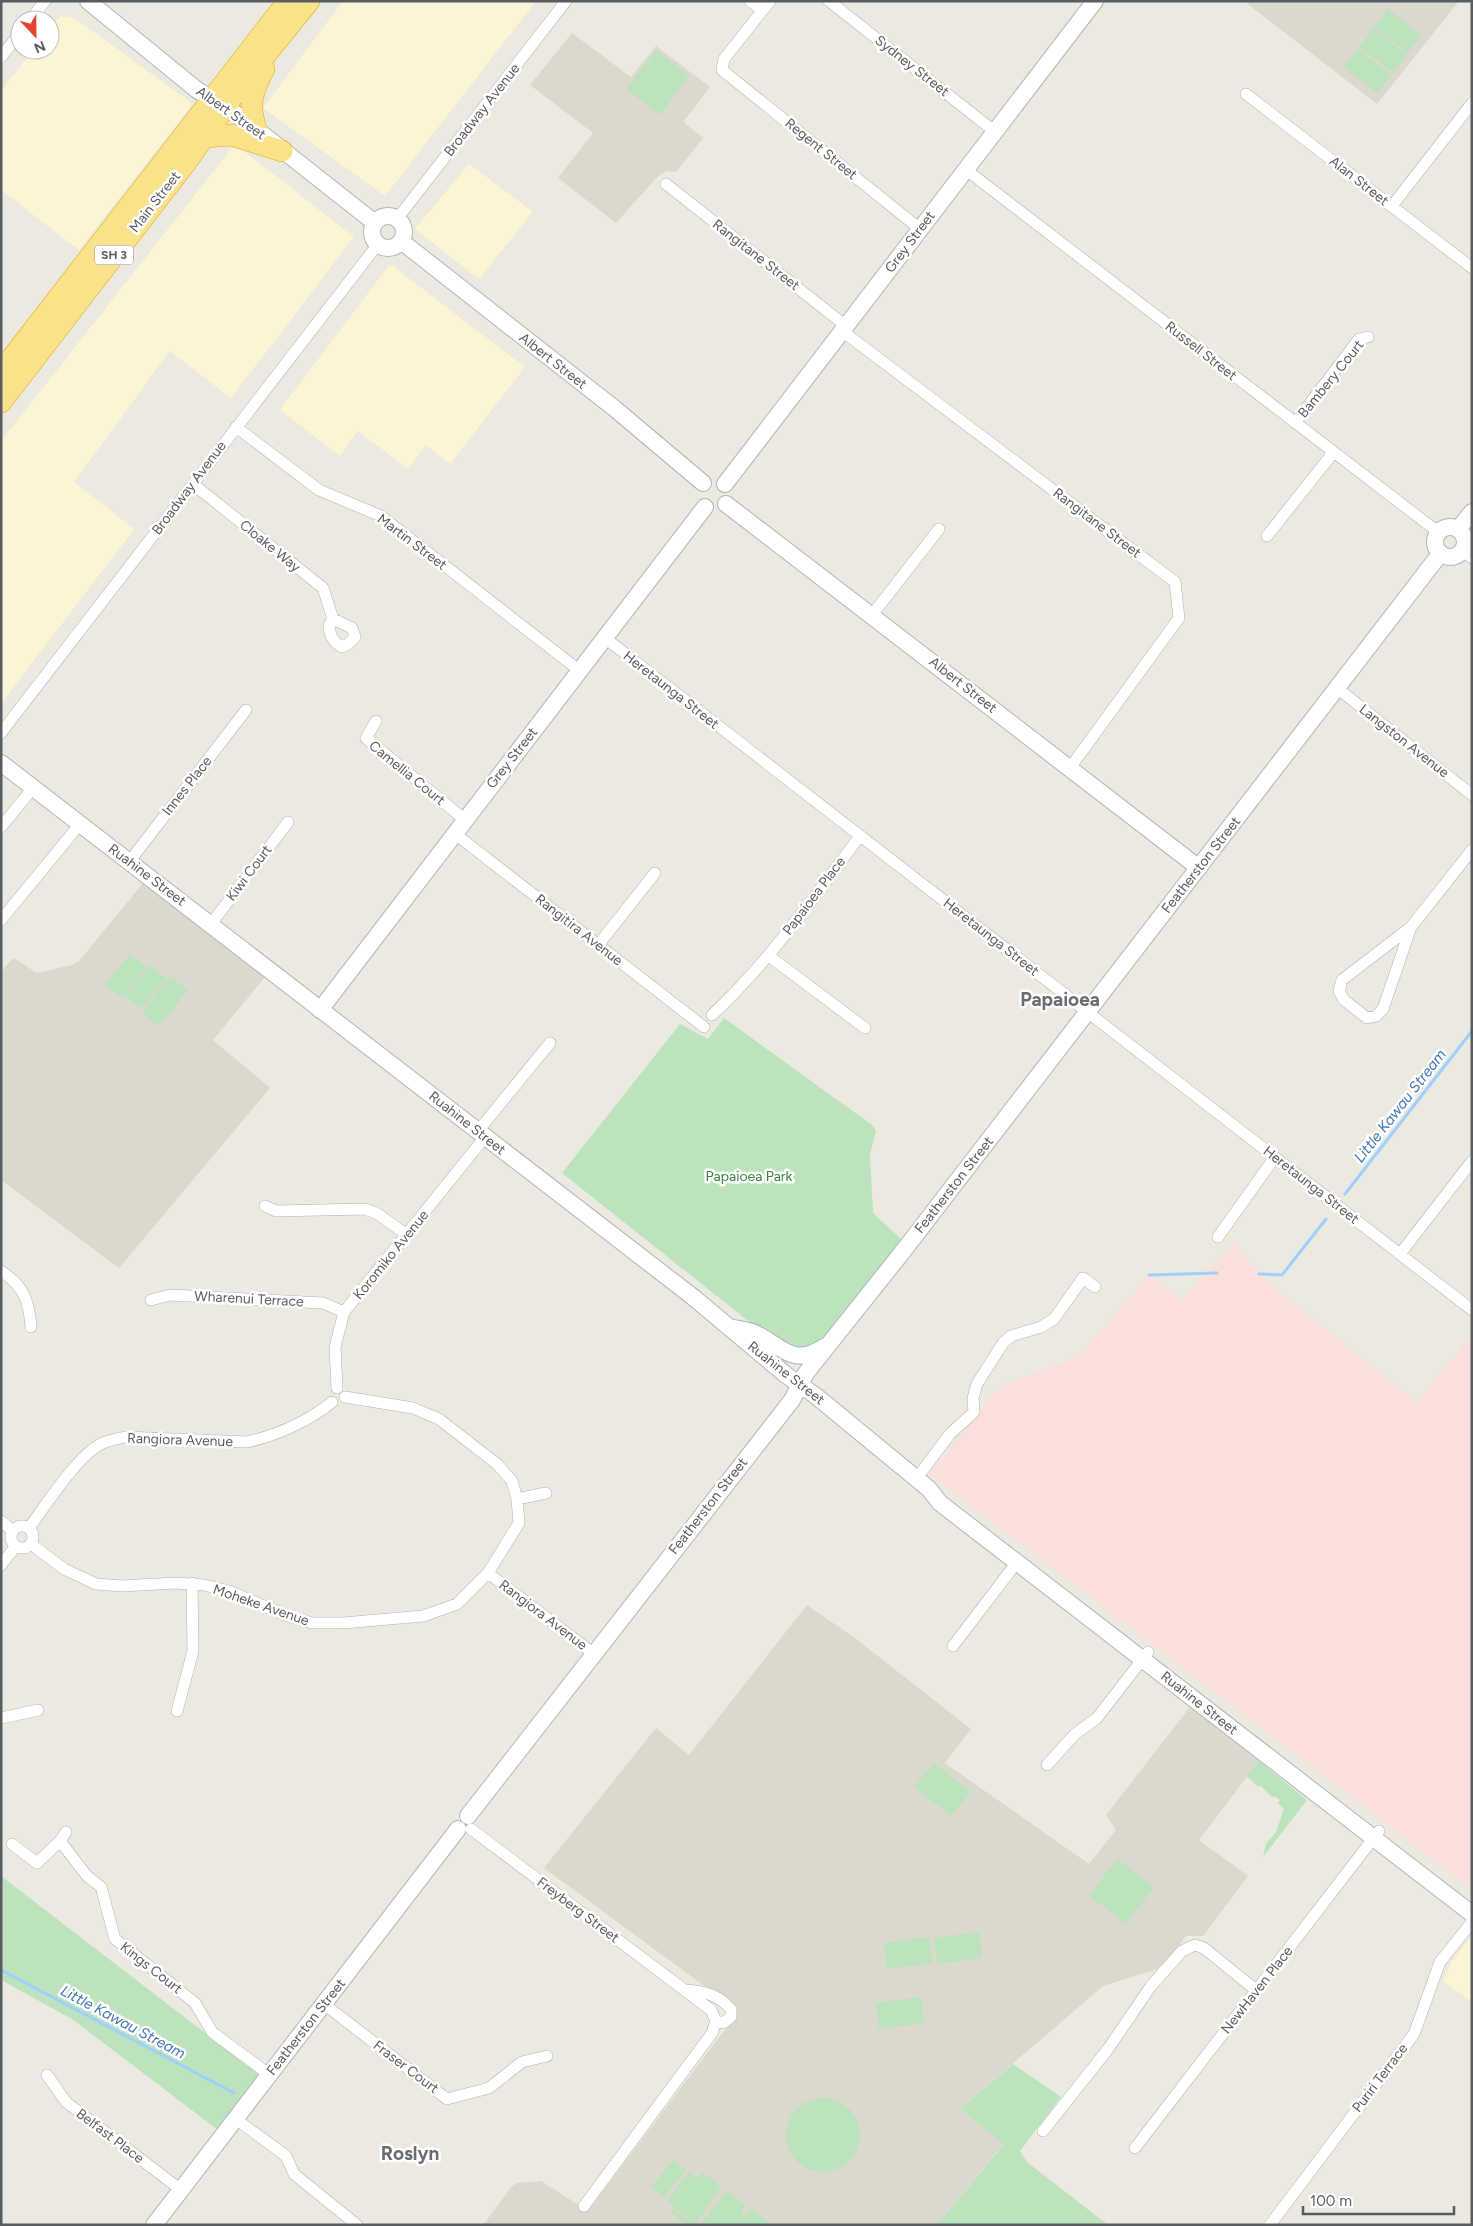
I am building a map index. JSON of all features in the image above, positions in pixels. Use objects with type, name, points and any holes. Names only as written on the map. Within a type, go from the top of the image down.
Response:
[{"type":"highway","name":"Main Street","points":[[1,402],[205,137],[218,104],[288,1]]},
{"type":"highway","name":"Main Street","points":[[2,371],[218,104],[277,42],[309,1]]},
{"type":"highway","points":[[256,129],[250,111],[254,91],[277,42]]},
{"type":"highway","points":[[205,137],[231,135],[282,151]]},
{"type":"main road","name":"Albert Street","points":[[88,1],[218,104],[256,129],[375,223]]},
{"type":"main road","name":"Grey Street","points":[[725,484],[1095,1]]},
{"type":"main road","points":[[388,216],[397,219],[404,232],[401,241],[387,248],[378,244],[372,232],[375,223],[388,216]]},
{"type":"main road","name":"Albert Street","points":[[401,241],[614,408],[703,483]]},
{"type":"main road","points":[[712,479],[725,484],[729,493],[726,504],[717,509],[705,507],[700,501],[698,493],[703,483],[712,479]]},
{"type":"main road","name":"Albert Street","points":[[726,504],[1199,868]]},
{"type":"main road","name":"Grey Street","points":[[320,1010],[705,507]]},
{"type":"main road","points":[[1458,529],[1472,512]]},
{"type":"main road","points":[[1449,527],[1458,529],[1464,537],[1467,555],[1454,557],[1440,554],[1434,544],[1438,532],[1449,527]]},
{"type":"main road","name":"Featherston Street","points":[[154,2225],[324,2004],[466,1825],[594,1654],[792,1400],[806,1373],[828,1344],[1088,1012],[1440,554]]},
{"type":"main road","name":"Ruahine Street","points":[[1,763],[694,1298],[929,1489],[940,1503],[1017,1562],[1145,1655]]},
{"type":"main road","points":[[728,1327],[753,1333],[792,1355],[805,1356],[816,1352],[828,1344]]},
{"type":"main road","name":"Ruahine Street","points":[[929,1489],[946,1495],[1145,1655],[1377,1835],[1472,1914]]},
{"type":"main road","name":"Ruahine Street","points":[[1377,1835],[1472,1902]]},
{"type":"street","name":"Broadway Avenue","points":[[397,219],[566,1]]},
{"type":"street","points":[[750,1],[766,6]]},
{"type":"street","name":"Sydney Street","points":[[829,1],[994,131]]},
{"type":"street","name":"Regent Street","points":[[766,6],[724,59],[722,70],[920,229]]},
{"type":"street","points":[[1,57],[10,46]]},
{"type":"street","name":"Alan Street","points":[[1246,94],[1472,268]]},
{"type":"street","points":[[1392,206],[1472,103]]},
{"type":"street","name":"Russell Street","points":[[965,169],[1438,532]]},
{"type":"street","name":"Rangitane Street","points":[[666,184],[844,329],[1175,582],[1179,618],[1070,768]]},
{"type":"street","name":"Broadway Avenue","points":[[1,734],[378,244]]},
{"type":"street","name":"Bambery Court","points":[[1295,423],[1359,339],[1368,337]]},
{"type":"street","name":"Martin Street","points":[[236,427],[319,490],[380,516],[580,671]]},
{"type":"street","points":[[1267,536],[1333,453]]},
{"type":"street","name":"Cloake Way","points":[[193,484],[323,588],[333,619]]},
{"type":"street","points":[[872,615],[939,529]]},
{"type":"street","name":"Heretaunga Street","points":[[604,638],[1472,1310]]},
{"type":"street","name":"Langston Avenue","points":[[1337,688],[1472,795]]},
{"type":"street","name":"Innes Place","points":[[129,862],[246,710]]},
{"type":"street","name":"Camellia Court","points":[[376,721],[366,738],[465,820]]},
{"type":"street","points":[[1,827],[33,788]]},
{"type":"street","name":"Kiwi Court","points":[[211,924],[288,822]]},
{"type":"street","points":[[1,920],[80,824]]},
{"type":"street","name":"Rangitira Avenue","points":[[454,833],[704,1027]]},
{"type":"street","name":"Papaioea Place","points":[[712,1015],[769,956],[860,836]]},
{"type":"street","points":[[1411,927],[1384,1010],[1376,1016],[1367,1018],[1344,1000],[1339,991],[1342,980],[1411,927],[1472,850]]},
{"type":"street","points":[[598,945],[655,872]]},
{"type":"street","points":[[769,956],[865,1028]]},
{"type":"street","name":"Koromiko Avenue","points":[[337,1388],[334,1347],[344,1312],[407,1235],[550,1043]]},
{"type":"street","points":[[1218,1236],[1275,1157]]},
{"type":"street","points":[[1400,1254],[1472,1161]]},
{"type":"street","points":[[265,1206],[276,1211],[364,1209],[378,1214],[407,1235]]},
{"type":"street","points":[[1,1271],[14,1280],[25,1293],[29,1307],[31,1327]]},
{"type":"street","points":[[916,1479],[950,1434],[974,1412],[974,1391],[1003,1343],[1011,1336],[1042,1327],[1054,1319],[1083,1278],[1095,1287]]},
{"type":"street","name":"Wharenui Terrace","points":[[151,1300],[170,1296],[323,1303],[344,1312]]},
{"type":"street","points":[[337,1388],[343,1391],[345,1397],[338,1404],[332,1402],[330,1393],[337,1388]]},
{"type":"street","name":"Rangiora Avenue","points":[[345,1397],[413,1408],[439,1419],[497,1464],[512,1481],[517,1499],[519,1523],[488,1573],[594,1654]]},
{"type":"street","name":"Rangiora Avenue","points":[[28,1528],[84,1456],[109,1440],[125,1437],[246,1442],[261,1439],[316,1414],[332,1402]]},
{"type":"street","points":[[517,1499],[546,1493]]},
{"type":"street","points":[[1,1522],[13,1531]]},
{"type":"street","points":[[13,1531],[22,1526],[28,1528],[33,1535],[31,1544],[26,1548],[16,1546]]},
{"type":"street","points":[[13,1531],[12,1537],[16,1546]]},
{"type":"street","name":"Moheke Avenue","points":[[31,1544],[64,1569],[96,1584],[122,1586],[192,1583],[229,1591],[300,1621],[326,1624],[423,1616],[457,1604],[488,1573]]},
{"type":"street","points":[[1,1565],[16,1546]]},
{"type":"street","points":[[953,1646],[1017,1562]]},
{"type":"street","points":[[177,1711],[193,1651],[192,1583]]},
{"type":"street","points":[[1047,1765],[1075,1734],[1096,1718],[1145,1655]]},
{"type":"street","points":[[1,1718],[38,1710]]},
{"type":"street","name":"Freyberg Street","points":[[466,1825],[686,1990],[711,2010],[716,2021],[712,2033],[584,2206]]},
{"type":"street","name":"NewHaven Place","points":[[1135,2148],[1377,1835]]},
{"type":"street","name":"Kings Court","points":[[12,1844],[37,1863],[63,1837],[88,1876],[101,1887],[114,1939],[196,2003],[212,2032],[270,2075]]},
{"type":"street","name":"Puriri Terrace","points":[[1270,2225],[1414,2034],[1440,1962],[1472,1922]]},
{"type":"street","points":[[1043,2131],[1108,2049],[1151,1986],[1186,1948],[1195,1945],[1204,1948],[1257,1991]]},
{"type":"street","name":"Freyberg Street","points":[[686,1990],[701,1991],[722,1999],[731,2009],[731,2017],[724,2023],[716,2021]]},
{"type":"street","name":"Fraser Court","points":[[324,2004],[447,2099],[489,2088],[522,2062],[548,2056]]},
{"type":"street","name":"Belfast Place","points":[[47,2075],[66,2102],[181,2190]]},
{"type":"street","points":[[236,2119],[286,2156],[294,2174],[357,2225]]},
{"type":"shaded area","points":[[343,1],[536,1],[385,196],[263,108]]},
{"type":"shaded area","points":[[1244,1],[1459,1],[1377,104]]},
{"type":"shaded area","points":[[60,16],[73,17],[189,101],[191,106],[79,250],[1,190],[1,91],[25,60],[60,60]]},
{"type":"shaded area","points":[[572,33],[631,77],[656,46],[710,87],[683,122],[703,138],[676,172],[667,171],[658,176],[616,223],[558,178],[593,133],[530,85]]},
{"type":"shaded area","points":[[235,144],[354,237],[231,398],[170,351],[74,482],[134,529],[1,704],[1,441]]},
{"type":"shaded area","points":[[469,164],[533,212],[479,279],[415,229]]},
{"type":"shaded area","points":[[390,264],[525,367],[450,464],[426,445],[408,469],[358,431],[340,456],[280,410]]},
{"type":"shaded area","points":[[144,882],[265,977],[213,1040],[270,1088],[119,1268],[1,1180],[1,972],[13,958],[37,973],[72,965],[79,961]]},
{"type":"shaded area","points":[[1234,1243],[1273,1287],[1418,1403],[1472,1334],[1472,1889],[930,1474],[999,1387],[1080,1356],[1149,1275],[1182,1300]]},
{"type":"shaded area","points":[[807,1605],[856,1639],[971,1729],[945,1763],[1089,1864],[1116,1830],[1106,1815],[1190,1707],[1259,1761],[1199,1840],[1248,1876],[1203,1936],[1186,1936],[1163,1967],[1103,1986],[960,2109],[1004,2143],[937,2225],[483,2225],[512,2186],[517,2183],[541,2181],[588,2211],[736,2015],[722,1999],[544,1868],[656,1728],[689,1755]]},
{"type":"shaded area","points":[[1472,1936],[1472,2002],[1443,1981],[1452,1961]]},
{"type":"green space","points":[[1388,9],[1422,35],[1408,53],[1374,28]]},
{"type":"green space","points":[[1373,29],[1407,55],[1393,73],[1359,47]]},
{"type":"green space","points":[[1358,49],[1391,75],[1377,93],[1343,67]]},
{"type":"green space","points":[[656,50],[689,76],[660,115],[626,89]]},
{"type":"green space","points":[[130,954],[146,967],[122,998],[105,984]]},
{"type":"green space","points":[[149,965],[166,979],[142,1009],[125,996]]},
{"type":"green space","points":[[170,976],[188,990],[159,1026],[142,1013]]},
{"type":"green space","name":"Papaioea Park","points":[[724,1018],[872,1125],[876,1131],[870,1154],[873,1213],[901,1239],[805,1366],[562,1173],[680,1024],[708,1039]]},
{"type":"green space","points":[[1259,1761],[1307,1800],[1263,1857],[1266,1844],[1276,1832],[1284,1809],[1278,1803],[1280,1800],[1274,1796],[1273,1798],[1247,1776]]},
{"type":"green space","points":[[934,1763],[971,1792],[951,1816],[914,1787]]},
{"type":"green space","points":[[1117,1859],[1154,1887],[1126,1924],[1089,1896]]},
{"type":"green space","points":[[1,1876],[261,2076],[218,2130],[72,2019],[1,1980]]},
{"type":"green space","points":[[979,1932],[982,1958],[937,1964],[934,1938]]},
{"type":"green space","points":[[929,1937],[933,1963],[887,1969],[884,1943]]},
{"type":"green space","points":[[921,1997],[924,2023],[879,2029],[876,2003]]},
{"type":"green space","points":[[1013,2064],[1061,2097],[1020,2151],[1027,2162],[1108,2225],[937,2225],[1004,2144],[960,2109]]},
{"type":"green space","points":[[823,2098],[844,2104],[854,2114],[860,2135],[854,2156],[844,2166],[823,2172],[802,2166],[792,2156],[786,2135],[792,2114],[802,2104]]},
{"type":"green space","points":[[673,2160],[686,2170],[664,2197],[651,2187]]},
{"type":"green space","points":[[689,2172],[697,2179],[703,2172],[721,2186],[697,2222],[693,2223],[667,2200]]},
{"type":"green space","points":[[727,2191],[746,2205],[741,2213],[745,2216],[751,2209],[770,2223],[769,2225],[700,2225]]},
{"type":"green space","points":[[673,2208],[694,2225],[686,2225],[670,2212]]},
{"type":"waterway","name":"Little Kawau Stream","points":[[1345,1194],[1472,1031]]},
{"type":"waterway","points":[[1259,1274],[1282,1275],[1326,1219]]},
{"type":"waterway","points":[[1149,1275],[1217,1273]]},
{"type":"waterway","name":"Little Kawau Stream","points":[[1,1970],[234,2093]]},
{"type":"district","name":"Papaioea","points":[[1060,999]]},
{"type":"district","name":"Roslyn","points":[[410,2153]]}]
